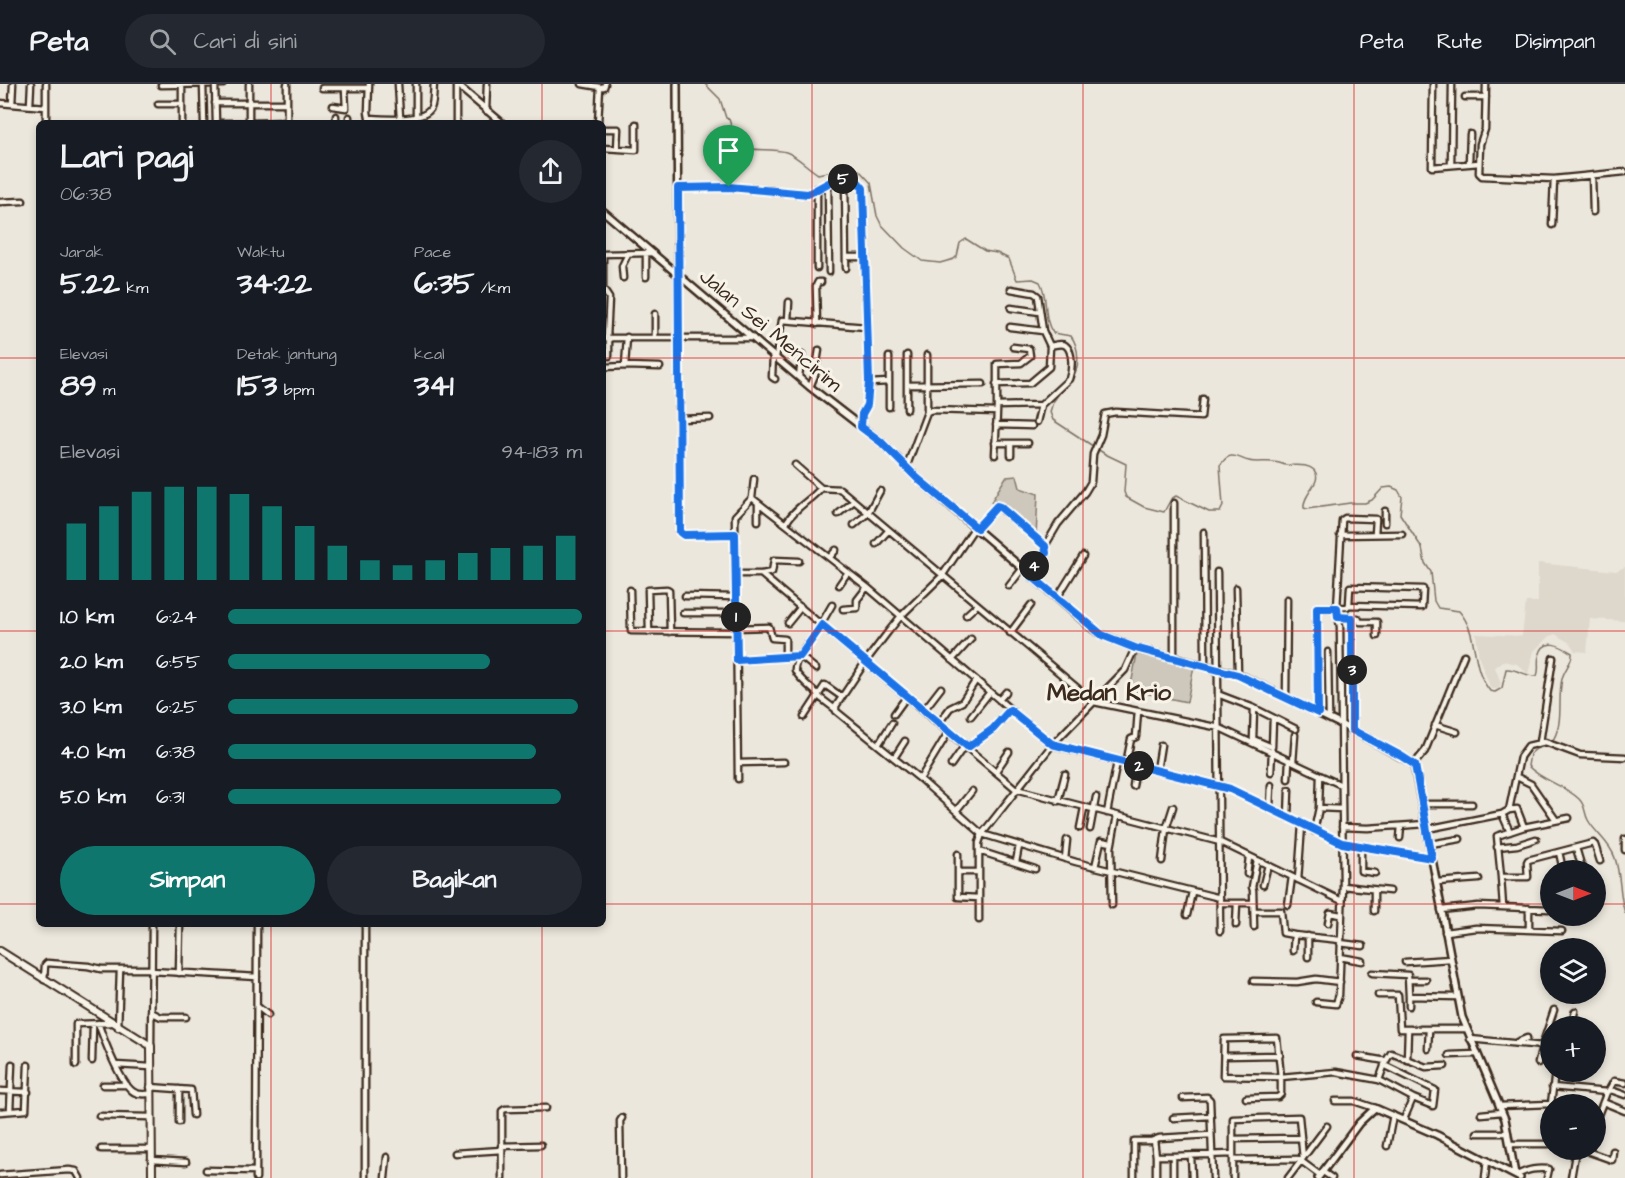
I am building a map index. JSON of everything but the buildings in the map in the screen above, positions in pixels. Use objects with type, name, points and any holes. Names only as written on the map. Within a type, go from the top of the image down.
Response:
[{"type":"main road","points":[[0,951],[118,1028],[150,1046],[152,1178]]},
{"type":"street","points":[[12,104],[13,84]]},
{"type":"street","points":[[30,105],[31,84]]},
{"type":"street","points":[[46,84],[46,120]]},
{"type":"street","points":[[182,84],[182,120]]},
{"type":"street","points":[[203,84],[204,120]]},
{"type":"street","points":[[215,84],[216,120]]},
{"type":"street","points":[[161,85],[223,84]]},
{"type":"street","points":[[249,84],[249,120]]},
{"type":"street","points":[[287,84],[287,120]]},
{"type":"street","points":[[398,84],[400,118]]},
{"type":"street","points":[[416,84],[416,117]]},
{"type":"street","points":[[322,88],[345,89],[369,86],[370,120],[416,117],[426,113],[433,99],[434,84]]},
{"type":"street","points":[[486,111],[487,84]]},
{"type":"street","points":[[582,84],[602,86],[598,120]]},
{"type":"street","points":[[677,84],[680,533],[684,535],[735,534]]},
{"type":"street","points":[[1433,84],[1432,167],[1479,163]]},
{"type":"street","points":[[1451,165],[1452,84]]},
{"type":"street","points":[[1486,84],[1485,129],[1480,144],[1479,163],[1479,173],[1482,176],[1554,179],[1625,173]]},
{"type":"street","points":[[457,85],[498,120]]},
{"type":"street","points":[[456,120],[457,85]]},
{"type":"street","points":[[333,106],[346,108],[345,89]]},
{"type":"street","points":[[1465,98],[1486,97]]},
{"type":"street","points":[[0,103],[46,107]]},
{"type":"street","points":[[215,103],[287,103]]},
{"type":"street","points":[[158,104],[182,104]]},
{"type":"street","points":[[606,148],[636,150],[636,124]]},
{"type":"street","points":[[606,129],[618,129],[617,149]]},
{"type":"street","points":[[1469,163],[1470,135]]},
{"type":"street","points":[[1592,176],[1593,212]]},
{"type":"street","points":[[678,188],[729,187],[808,194],[828,183],[845,179],[857,181],[863,188],[869,382],[867,405],[862,414],[861,427]]},
{"type":"street","points":[[845,179],[846,268]]},
{"type":"street","points":[[1552,225],[1554,179]]},
{"type":"street","points":[[828,183],[829,272]]},
{"type":"street","points":[[816,188],[817,268]]},
{"type":"street","points":[[0,202],[23,201]]},
{"type":"street","name":"Jalan Sei Mencirim","points":[[606,214],[649,253],[678,273],[810,387],[881,442],[911,473],[1102,635],[1135,648],[1238,675],[1329,718],[1414,764]]},
{"type":"street","points":[[606,254],[649,253],[646,277]]},
{"type":"street","points":[[623,278],[622,266],[628,254]]},
{"type":"street","points":[[846,257],[866,257]]},
{"type":"street","points":[[817,324],[816,286],[818,282],[821,282]]},
{"type":"street","points":[[996,384],[1033,382],[1049,367],[1050,346],[1043,331],[1036,294],[1011,289]]},
{"type":"street","points":[[606,294],[609,298],[606,338],[609,356]]},
{"type":"street","points":[[788,320],[789,302]]},
{"type":"street","points":[[1011,308],[1041,312]]},
{"type":"street","points":[[655,338],[656,314]]},
{"type":"street","points":[[775,379],[772,377],[781,321],[866,327]]},
{"type":"street","points":[[1010,327],[1043,331]]},
{"type":"street","points":[[625,366],[627,337]]},
{"type":"street","points":[[606,338],[754,339]]},
{"type":"street","points":[[1037,422],[1041,405],[1071,375],[1070,352],[1066,346],[1061,344],[1050,346]]},
{"type":"street","points":[[995,455],[997,364],[1021,363],[1030,356],[1029,349],[1013,348]]},
{"type":"street","points":[[810,387],[815,375],[819,350]]},
{"type":"street","points":[[799,376],[802,355]]},
{"type":"street","points":[[907,355],[907,409]]},
{"type":"street","points":[[906,468],[927,412],[927,355]]},
{"type":"street","points":[[889,407],[890,357]]},
{"type":"street","points":[[606,367],[660,367]]},
{"type":"street","points":[[869,382],[889,382]]},
{"type":"street","points":[[907,385],[983,384]]},
{"type":"street","points":[[1028,573],[1046,553],[1045,546],[1058,524],[1085,492],[1090,482],[1095,448],[1099,441],[1104,416],[1107,413],[1201,417],[1203,399]]},
{"type":"street","points":[[997,406],[1041,405]]},
{"type":"street","points":[[927,412],[932,410],[997,412]]},
{"type":"street","points":[[679,419],[710,418]]},
{"type":"street","points":[[996,425],[1032,426]]},
{"type":"street","points":[[995,443],[1028,443]]},
{"type":"street","points":[[1011,443],[1011,455]]},
{"type":"street","points":[[795,465],[821,488],[840,489],[1094,702],[1220,729],[1272,751],[1341,785]]},
{"type":"street","points":[[738,779],[735,534],[737,512],[752,498],[754,479]]},
{"type":"street","points":[[786,523],[795,509],[814,497],[821,488]]},
{"type":"street","points":[[854,525],[868,513],[880,491]]},
{"type":"street","points":[[752,498],[867,587],[1052,744],[1220,786],[1342,843],[1432,858]]},
{"type":"street","points":[[838,514],[854,501]]},
{"type":"street","points":[[758,503],[758,521]]},
{"type":"street","points":[[1174,503],[1174,658]]},
{"type":"street","points":[[835,709],[866,661],[901,616],[942,576],[976,528],[998,506],[1045,546]]},
{"type":"street","points":[[1316,1002],[1336,1004],[1340,982],[1343,886],[1340,627],[1337,608],[1342,519],[1385,521],[1385,512]]},
{"type":"street","points":[[1375,534],[1376,519]]},
{"type":"street","points":[[876,544],[888,531]]},
{"type":"street","points":[[1204,532],[1205,665]]},
{"type":"street","points":[[1340,535],[1402,534]]},
{"type":"street","points":[[830,557],[836,550]]},
{"type":"street","points":[[1058,598],[1083,556]]},
{"type":"street","points":[[736,574],[772,572],[774,560],[799,561]]},
{"type":"street","points":[[1009,586],[1023,568]]},
{"type":"street","points":[[839,585],[848,572]]},
{"type":"street","points":[[1217,572],[1220,695],[1220,931]]},
{"type":"street","points":[[761,574],[1016,789],[1220,842],[1342,901]]},
{"type":"street","points":[[843,609],[857,608],[857,600],[867,587]]},
{"type":"street","points":[[1318,713],[1317,609],[1349,605],[1422,607],[1423,589],[1350,587],[1349,605]]},
{"type":"street","points":[[1236,588],[1238,675]]},
{"type":"street","points":[[649,632],[648,590],[667,589],[669,590],[670,632]]},
{"type":"street","points":[[630,590],[630,630],[670,632],[770,627],[772,638],[785,639],[785,657]]},
{"type":"street","points":[[685,596],[736,597]]},
{"type":"street","points":[[1286,698],[1287,599]]},
{"type":"street","points":[[832,605],[800,656],[795,670],[818,695],[920,779],[982,834],[1220,901],[1253,903]]},
{"type":"street","points":[[966,615],[976,605]]},
{"type":"street","points":[[1010,633],[1031,605]]},
{"type":"street","points":[[788,623],[801,607]]},
{"type":"street","points":[[683,613],[736,613]]},
{"type":"street","points":[[1338,617],[1358,618],[1360,622],[1377,622],[1377,636]]},
{"type":"street","points":[[1352,618],[1352,730]]},
{"type":"street","points":[[952,660],[971,639]]},
{"type":"street","points":[[979,921],[982,834],[1052,744],[1125,670],[1135,648]]},
{"type":"street","points":[[1328,652],[1329,718]]},
{"type":"street","points":[[737,660],[800,656],[816,669]]},
{"type":"street","points":[[1464,656],[1425,751],[1414,764],[1458,997],[1466,1029],[1501,1109],[1517,1176]]},
{"type":"street","points":[[1540,742],[1553,658]]},
{"type":"street","points":[[939,723],[950,708],[962,702],[976,680]]},
{"type":"street","points":[[804,717],[825,685],[842,697]]},
{"type":"street","points":[[924,710],[941,688]]},
{"type":"street","points":[[971,716],[990,692]]},
{"type":"street","points":[[999,700],[1006,692]]},
{"type":"street","points":[[1220,695],[1254,708],[1295,732],[1288,779]]},
{"type":"street","points":[[894,714],[908,696]]},
{"type":"street","points":[[1254,708],[1253,739],[1272,747],[1273,718]]},
{"type":"street","points":[[951,765],[966,746],[993,729],[1010,710]]},
{"type":"street","points":[[1126,764],[1131,739],[1136,737],[1138,711]]},
{"type":"street","points":[[878,745],[892,723]]},
{"type":"street","points":[[1435,725],[1457,732]]},
{"type":"street","points":[[920,779],[949,731]]},
{"type":"street","points":[[894,758],[905,741]]},
{"type":"street","points":[[1509,810],[1520,757],[1528,746],[1540,742],[1584,756],[1625,757]]},
{"type":"street","points":[[1157,770],[1161,745]]},
{"type":"street","points":[[1271,772],[1272,751]]},
{"type":"street","points":[[996,771],[1009,752]]},
{"type":"street","points":[[738,763],[784,762]]},
{"type":"street","points":[[1107,813],[1118,762]]},
{"type":"street","points":[[1133,786],[1136,766]]},
{"type":"street","points":[[1058,801],[1065,774]]},
{"type":"street","points":[[1314,831],[1319,808],[1320,775]]},
{"type":"street","points":[[1517,777],[1531,784],[1556,820]]},
{"type":"street","points":[[1270,808],[1271,785]]},
{"type":"street","points":[[1288,818],[1289,790]]},
{"type":"street","points":[[956,811],[972,791]]},
{"type":"street","points":[[1090,829],[1096,797]]},
{"type":"street","points":[[1423,804],[1472,804]]},
{"type":"street","points":[[1080,828],[1084,807]]},
{"type":"street","points":[[1162,861],[1166,829],[1173,807]]},
{"type":"street","points":[[1319,808],[1342,808]]},
{"type":"street","points":[[1342,827],[1426,826],[1502,814],[1516,809],[1524,827]]},
{"type":"street","points":[[1502,814],[1510,832]]},
{"type":"street","points":[[1112,905],[1112,843],[1117,816]]},
{"type":"street","points":[[1503,907],[1497,836],[1524,827],[1569,818]]},
{"type":"street","points":[[1298,880],[1302,825]]},
{"type":"street","points":[[1400,838],[1401,826]]},
{"type":"street","points":[[1497,847],[1517,845],[1536,839]]},
{"type":"street","points":[[1625,839],[1625,850]]},
{"type":"street","points":[[1065,859],[1067,840]]},
{"type":"street","points":[[1430,844],[1460,840]]},
{"type":"street","points":[[1095,867],[1101,841],[1112,843]]},
{"type":"street","points":[[1501,877],[1528,877],[1527,861],[1594,844],[1599,860]]},
{"type":"street","points":[[1016,862],[1019,846]]},
{"type":"street","points":[[1361,847],[1361,871],[1375,873]]},
{"type":"street","points":[[1576,848],[1580,860]]},
{"type":"street","points":[[980,851],[1035,869]]},
{"type":"street","points":[[1558,852],[1560,860]]},
{"type":"street","points":[[958,854],[958,897],[979,898]]},
{"type":"street","points":[[1247,874],[1249,857]]},
{"type":"street","points":[[1254,927],[1252,885],[1257,860]]},
{"type":"street","points":[[1263,885],[1268,865]]},
{"type":"street","points":[[958,872],[979,872]]},
{"type":"street","points":[[1288,904],[1292,877]]},
{"type":"street","points":[[1437,882],[1479,879]]},
{"type":"street","points":[[1343,886],[1390,891]]},
{"type":"street","points":[[1374,890],[1374,911]]},
{"type":"street","points":[[1187,915],[1192,892]]},
{"type":"street","points":[[1236,925],[1237,903]]},
{"type":"street","points":[[1442,910],[1469,906],[1540,909]]},
{"type":"street","points":[[1529,908],[1529,930]]},
{"type":"street","points":[[1254,911],[1281,911],[1283,933],[1363,946]]},
{"type":"street","points":[[1328,923],[1330,913],[1341,915]]},
{"type":"street","points":[[150,1046],[152,927]]},
{"type":"street","points":[[179,973],[180,927]]},
{"type":"street","points":[[256,1178],[257,927]]},
{"type":"street","points":[[365,927],[365,1178]]},
{"type":"street","points":[[1445,932],[1476,928],[1562,931]]},
{"type":"street","points":[[1293,951],[1294,935]]},
{"type":"street","points":[[1308,936],[1308,957]]},
{"type":"street","points":[[1340,957],[1362,961]]},
{"type":"street","points":[[1405,962],[1451,959]]},
{"type":"street","points":[[44,980],[47,963],[101,969],[257,977]]},
{"type":"street","points":[[118,1028],[120,969]]},
{"type":"street","points":[[1372,973],[1408,975],[1409,1006]]},
{"type":"street","points":[[1254,981],[1297,982],[1316,979],[1340,982]]},
{"type":"street","points":[[1408,980],[1426,980]]},
{"type":"street","points":[[1378,995],[1398,995],[1399,1028],[1466,1029]]},
{"type":"street","points":[[1409,996],[1458,997]]},
{"type":"street","points":[[258,1007],[268,1015]]},
{"type":"street","points":[[1552,1016],[1554,1010]]},
{"type":"street","points":[[1574,1016],[1575,1011]]},
{"type":"street","points":[[151,1012],[161,1017],[186,1017]]},
{"type":"street","points":[[76,1065],[76,1026],[78,1023],[111,1023]]},
{"type":"street","points":[[92,1060],[95,1023]]},
{"type":"street","points":[[95,1023],[116,1065],[136,1094],[150,1090],[192,1090],[193,1115]]},
{"type":"street","points":[[1407,1060],[1408,1029]]},
{"type":"street","points":[[1428,1049],[1429,1029]]},
{"type":"street","points":[[1515,1043],[1527,1038]]},
{"type":"street","points":[[1246,1098],[1280,1096],[1281,1077],[1278,1039],[1224,1039],[1224,1077],[1281,1077],[1336,1072],[1379,1080],[1433,1106],[1434,1089],[1385,1063],[1357,1056]]},
{"type":"street","points":[[1470,1039],[1540,1046]]},
{"type":"street","points":[[1379,1080],[1391,1053],[1426,1067],[1445,1066]]},
{"type":"street","points":[[1449,1054],[1477,1054]]},
{"type":"street","points":[[1538,1062],[1540,1054]]},
{"type":"street","points":[[1224,1056],[1280,1055]]},
{"type":"street","points":[[10,1111],[12,1064]]},
{"type":"street","points":[[0,1112],[26,1110],[28,1065]]},
{"type":"street","points":[[116,1065],[151,1067]]},
{"type":"street","points":[[1606,1095],[1614,1081],[1625,1083]]},
{"type":"street","points":[[1552,1094],[1553,1082]]},
{"type":"street","points":[[103,1085],[127,1084]]},
{"type":"street","points":[[1552,1087],[1608,1091],[1625,1095]]},
{"type":"street","points":[[179,1089],[179,1122]]},
{"type":"street","points":[[0,1091],[28,1092]]},
{"type":"street","points":[[1183,1098],[1209,1098],[1213,1178]]},
{"type":"street","points":[[1404,1119],[1413,1098]]},
{"type":"street","points":[[1335,1101],[1354,1101],[1404,1119],[1517,1176]]},
{"type":"street","points":[[1606,1103],[1625,1111]]},
{"type":"street","points":[[1481,1114],[1501,1109],[1540,1105]]},
{"type":"street","points":[[502,1178],[501,1116],[503,1110],[546,1108]]},
{"type":"street","points":[[1320,1175],[1359,1123],[1375,1108]]},
{"type":"street","points":[[1387,1146],[1393,1115]]},
{"type":"street","points":[[99,1116],[150,1117]]},
{"type":"street","points":[[1173,1118],[1211,1116]]},
{"type":"street","points":[[1233,1178],[1233,1119],[1299,1117],[1301,1119],[1302,1160]]},
{"type":"street","points":[[621,1178],[620,1121],[622,1119]]},
{"type":"street","points":[[1288,1178],[1327,1126]]},
{"type":"street","points":[[1477,1133],[1508,1132]]},
{"type":"street","points":[[1134,1178],[1131,1141],[1211,1135]]},
{"type":"street","points":[[1233,1139],[1301,1138]]},
{"type":"street","points":[[1154,1140],[1156,1178]]},
{"type":"street","points":[[1510,1144],[1540,1144]]},
{"type":"street","points":[[454,1153],[541,1145]]},
{"type":"street","points":[[101,1149],[151,1149]]},
{"type":"street","points":[[1606,1158],[1612,1160],[1613,1151]]},
{"type":"street","points":[[1156,1156],[1212,1155],[1293,1158],[1302,1160],[1320,1175],[1332,1178]]},
{"type":"street","points":[[1173,1156],[1173,1178]]},
{"type":"street","points":[[1191,1156],[1192,1178]]},
{"type":"street","points":[[385,1178],[387,1157]]},
{"type":"street","points":[[151,1160],[186,1162]]},
{"type":"street","points":[[1485,1178],[1487,1160]]},
{"type":"street","points":[[1571,1178],[1576,1160]]},
{"type":"street","points":[[1517,1176],[1527,1169],[1537,1168],[1549,1169],[1547,1178]]},
{"type":"street","points":[[1563,1169],[1572,1169]]},
{"type":"street","points":[[0,1175],[69,1170],[76,1171],[80,1178]]},
{"type":"street","points":[[206,1170],[256,1171]]},
{"type":"shaded area","points":[[1017,476],[1020,488],[1038,494],[1036,538],[991,502],[1006,477]]},
{"type":"shaded area","points":[[1538,563],[1616,571],[1625,567],[1625,621],[1590,619],[1587,652],[1575,651],[1570,643],[1555,634],[1548,637],[1534,651],[1528,674],[1517,664],[1502,661],[1495,667],[1501,684],[1497,689],[1491,689],[1479,658],[1476,634],[1522,636],[1526,602],[1538,602]]},
{"type":"shaded area","points":[[1137,654],[1194,666],[1187,702],[1130,690]]},
{"type":"waterway","points":[[705,84],[720,99],[737,146],[786,152],[818,174],[841,169],[859,170],[871,183],[877,216],[881,224],[904,248],[922,261],[940,263],[954,259],[960,243],[966,239],[985,251],[997,253],[1009,259],[1017,280],[1033,279],[1040,282],[1043,288],[1046,314],[1053,333],[1071,336],[1076,346],[1078,363],[1071,379]]},
{"type":"waterway","points":[[1066,384],[1053,402],[1050,412],[1053,420],[1105,454],[1126,464],[1124,492],[1126,497],[1144,507],[1164,512],[1171,499],[1176,496],[1209,512],[1220,512],[1223,506],[1220,465],[1231,456],[1252,462],[1275,462],[1304,466],[1314,470],[1315,484],[1304,503],[1304,508],[1307,509],[1365,503],[1372,500],[1383,488],[1391,487],[1398,490],[1402,497],[1400,514],[1422,548],[1425,563],[1431,572],[1434,601],[1438,608],[1459,611],[1465,620],[1470,630],[1479,671],[1490,691],[1495,692],[1502,688],[1506,669],[1537,676],[1541,650],[1549,644],[1572,653],[1562,679],[1558,728],[1551,743]]},
{"type":"waterway","points":[[1547,745],[1530,754],[1528,766],[1540,776],[1573,794],[1581,802],[1588,820],[1610,847],[1615,858],[1625,913]]},
{"type":"district","name":"Medan Krio","points":[[1109,692]]},
{"type":"route","points":[[849,179],[860,184],[863,188],[869,382],[869,397],[862,414],[861,427],[881,442],[917,478],[977,528],[998,506],[1045,546],[1046,553],[1028,573],[1093,629],[1135,648],[1238,675],[1318,713],[1317,608],[1337,608],[1338,617],[1352,618],[1352,730],[1415,765],[1432,858],[1342,843],[1230,789],[1052,744],[1010,710],[993,729],[968,747],[822,625],[800,656],[737,660],[735,534],[684,535],[680,532],[678,188],[729,187],[808,194],[834,180],[849,179]]}]
